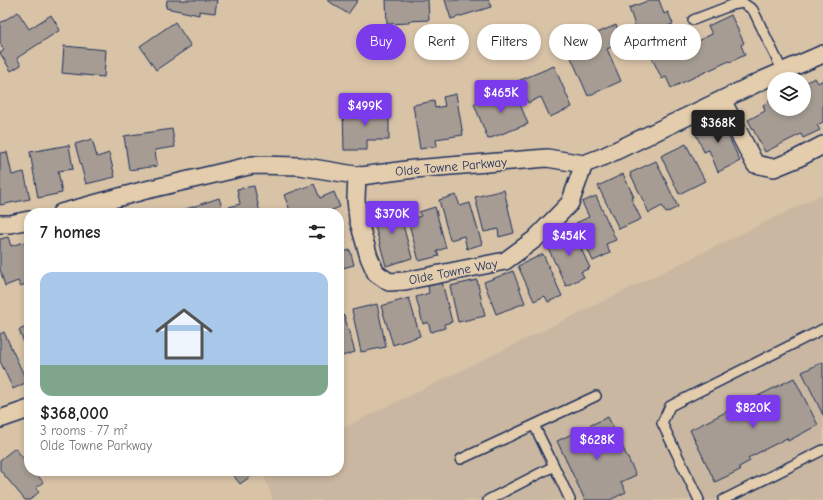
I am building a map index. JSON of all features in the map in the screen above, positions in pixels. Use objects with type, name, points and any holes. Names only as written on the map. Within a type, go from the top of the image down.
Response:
[{"type":"street","points":[[783,72],[823,54]]},
{"type":"street","points":[[584,164],[605,156],[767,79]]},
{"type":"street","points":[[722,100],[756,164],[774,168],[796,159],[823,145]]},
{"type":"street","name":"Olde Towne Parkway","points":[[79,208],[142,191],[253,165],[300,166],[361,176],[414,168],[547,158],[584,164]]},
{"type":"street","name":"Olde Towne Way","points":[[357,175],[356,200],[358,219],[369,257],[376,273],[389,282],[405,281],[505,261],[535,239],[570,204],[584,164]]},
{"type":"street","points":[[0,224],[10,224],[24,221]]},
{"type":"street","points":[[0,419],[24,411]]},
{"type":"lane","points":[[694,20],[732,5],[743,3],[753,10],[783,72]]},
{"type":"lane","points":[[699,500],[662,423],[670,406],[823,329]]},
{"type":"lane","points":[[461,459],[596,396]]},
{"type":"lane","points":[[534,425],[570,500]]},
{"type":"lane","points":[[723,500],[823,450]]},
{"type":"lane","points":[[488,500],[505,496],[554,466]]},
{"type":"shaded area","points":[[823,194],[823,500],[273,500],[264,476],[344,476],[344,428]]},
{"type":"building","points":[[167,0],[217,0],[215,13],[199,11],[199,15],[166,8]]},
{"type":"building","points":[[327,0],[358,0],[348,14]]},
{"type":"building","points":[[386,0],[428,0],[429,20],[387,24]]},
{"type":"building","points":[[445,0],[489,0],[491,7],[451,19]]},
{"type":"building","points":[[650,0],[659,0],[664,14],[668,12],[673,24],[635,24],[629,8]]},
{"type":"building","points":[[18,12],[29,29],[51,15],[60,30],[17,58],[21,65],[11,71],[0,53],[4,50],[0,43],[0,23]]},
{"type":"building","points":[[731,15],[744,43],[741,45],[745,55],[671,88],[666,77],[662,79],[653,60],[701,60],[701,39],[712,34],[708,26]]},
{"type":"building","points":[[175,22],[191,46],[156,70],[140,46]]},
{"type":"building","points":[[610,28],[610,48],[607,49],[610,60],[612,60],[621,81],[588,96],[572,60],[602,60],[602,31]]},
{"type":"building","points":[[64,46],[106,50],[104,77],[62,73]]},
{"type":"building","points":[[554,66],[572,107],[550,117],[541,97],[528,103],[518,81]]},
{"type":"building","points":[[815,78],[818,83],[823,80],[823,122],[817,125],[820,130],[803,138],[801,134],[765,152],[748,120],[765,111],[763,105],[767,103],[767,116],[811,116],[811,80]]},
{"type":"building","points":[[514,89],[528,124],[488,139],[474,104]]},
{"type":"building","points":[[456,94],[463,135],[436,139],[437,146],[420,149],[413,105],[434,101],[435,108],[445,106],[443,97]]},
{"type":"building","points":[[389,107],[389,140],[367,140],[367,150],[344,150],[343,108]]},
{"type":"building","points":[[720,118],[740,161],[718,172],[709,150],[704,152],[694,130]]},
{"type":"building","points":[[172,129],[175,147],[155,150],[157,166],[129,170],[124,136]]},
{"type":"building","points":[[92,139],[97,157],[109,153],[115,177],[86,184],[75,144]]},
{"type":"building","points":[[686,144],[705,181],[679,194],[661,156]]},
{"type":"building","points":[[69,145],[73,169],[58,171],[62,193],[38,198],[30,152]]},
{"type":"building","points":[[7,152],[12,175],[24,172],[30,199],[0,205],[0,153]]},
{"type":"building","points":[[656,161],[678,207],[666,213],[662,206],[649,213],[630,173]]},
{"type":"building","points":[[623,174],[634,197],[631,198],[641,219],[619,229],[598,186]]},
{"type":"building","points":[[314,184],[320,198],[334,192],[340,207],[289,208],[284,195]]},
{"type":"building","points":[[254,186],[259,208],[229,208],[240,204],[237,189]]},
{"type":"building","points":[[504,190],[514,233],[499,237],[498,229],[484,232],[475,197]]},
{"type":"building","points":[[456,195],[460,206],[470,203],[482,244],[467,249],[464,236],[450,240],[439,200]]},
{"type":"building","points":[[596,196],[616,240],[606,244],[610,253],[593,261],[576,223],[589,217],[582,202]]},
{"type":"building","points":[[219,198],[222,208],[189,208]]},
{"type":"building","points":[[397,203],[412,258],[386,266],[373,219],[379,218],[376,208]]},
{"type":"building","points":[[435,207],[446,248],[437,251],[439,256],[419,261],[408,220],[421,216],[419,212]]},
{"type":"building","points":[[570,225],[590,268],[581,272],[584,277],[566,286],[548,248],[561,242],[556,232]]},
{"type":"building","points":[[8,237],[11,246],[24,242],[24,285],[20,286],[18,281],[5,286],[0,269],[0,239]]},
{"type":"building","points":[[350,250],[354,265],[344,268],[344,252]]},
{"type":"building","points":[[543,254],[562,296],[548,302],[545,296],[534,301],[518,266]]},
{"type":"building","points":[[513,271],[525,303],[496,314],[484,282]]},
{"type":"building","points":[[477,280],[485,316],[458,322],[450,286]]},
{"type":"building","points":[[442,282],[452,322],[444,324],[445,328],[431,332],[428,322],[423,324],[416,297],[429,293],[428,286]]},
{"type":"building","points":[[409,298],[420,336],[393,345],[381,306]]},
{"type":"building","points":[[377,304],[386,347],[361,352],[352,310]]},
{"type":"building","points":[[344,315],[355,352],[344,355]]},
{"type":"building","points":[[24,328],[24,342],[19,330]]},
{"type":"building","points":[[4,332],[24,375],[24,384],[13,389],[0,361],[0,334]]},
{"type":"building","points":[[823,362],[823,415],[802,372]]},
{"type":"building","points":[[794,378],[818,425],[788,441],[787,438],[748,458],[750,461],[739,467],[740,470],[715,482],[690,430]]},
{"type":"building","points":[[608,417],[636,475],[621,482],[626,492],[610,500],[585,500],[557,441]]},
{"type":"building","points":[[15,448],[24,459],[24,476],[38,476],[43,482],[36,488],[39,492],[30,500],[25,500],[0,470],[0,460]]},
{"type":"building","points":[[234,476],[251,476],[240,484]]}]
